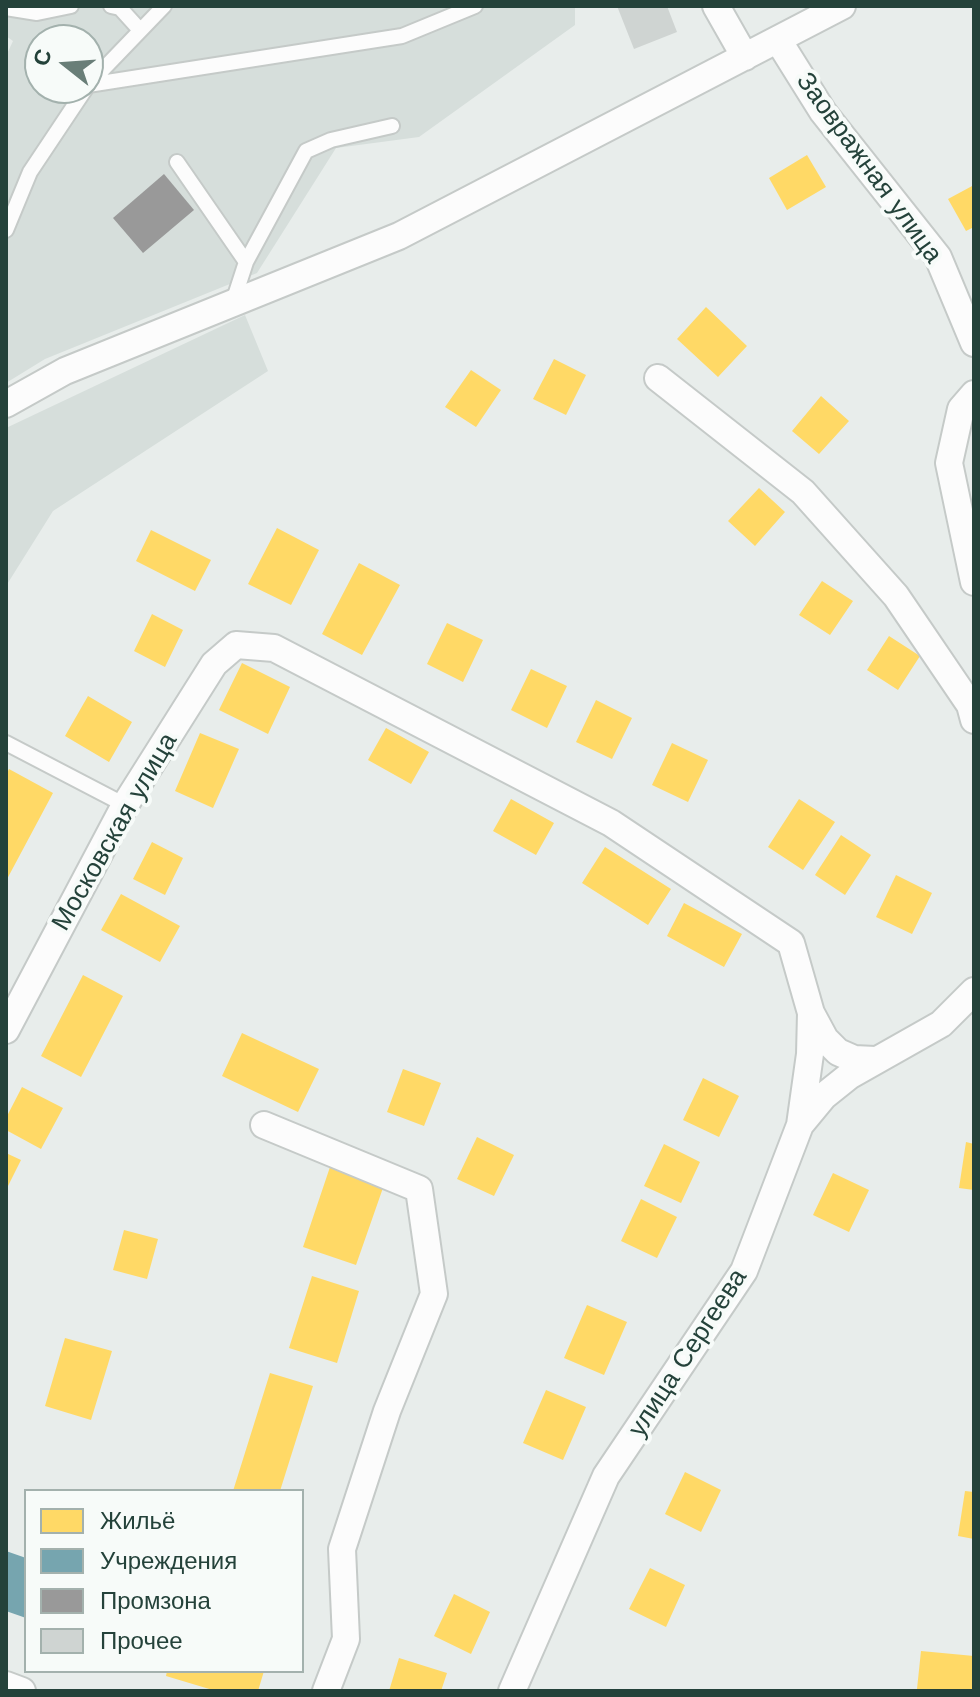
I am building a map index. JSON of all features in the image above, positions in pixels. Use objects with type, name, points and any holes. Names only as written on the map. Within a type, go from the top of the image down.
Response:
[{"type":"street","points":[[716,6],[745,57]]},
{"type":"street","points":[[6,404],[65,371],[399,236],[842,6]]},
{"type":"street","name":"Заовражная улица","points":[[778,40],[823,112],[938,257],[974,343]]},
{"type":"street","points":[[658,378],[803,492],[896,596],[970,705],[974,720]]},
{"type":"street","points":[[974,394],[961,409],[949,463],[974,582]]},
{"type":"street","name":"Московская улица","points":[[6,1030],[125,805],[214,664],[236,645],[274,648],[611,823],[791,943],[811,1013]]},
{"type":"street","name":"улица Сергеева","points":[[512,1691],[606,1476],[744,1271],[800,1125],[824,1096],[875,1060],[941,1024],[974,991]]},
{"type":"street","points":[[811,1013],[825,1039],[838,1052],[854,1059],[875,1060]]},
{"type":"street","points":[[800,1125],[810,1054],[811,1013]]},
{"type":"street","points":[[264,1125],[419,1189],[434,1294],[387,1411],[342,1549],[346,1639],[326,1691]]},
{"type":"street","points":[[6,1685],[22,1691]]},
{"type":"lane","points":[[6,8],[37,13],[71,6]]},
{"type":"lane","points":[[111,6],[120,8],[139,29]]},
{"type":"lane","points":[[104,68],[164,6]]},
{"type":"lane","points":[[104,83],[402,36],[475,6]]},
{"type":"lane","points":[[6,230],[30,172],[76,104]]},
{"type":"lane","points":[[233,303],[246,262],[306,151],[331,140],[392,126]]},
{"type":"lane","points":[[177,162],[246,262]]},
{"type":"lane","points":[[6,743],[125,805]]},
{"type":"shaded area","points":[[6,6],[575,6],[575,25],[419,137],[336,148],[257,273],[45,359],[6,383],[6,56],[13,41],[6,36]]},
{"type":"shaded area","points":[[245,315],[268,371],[53,511],[6,586],[6,428]]},
{"type":"building: Жильё","points":[[807,155],[826,187],[787,210],[769,178]]},
{"type":"building: Жильё","points":[[974,185],[974,227],[966,231],[948,199]]},
{"type":"building: Жильё","points":[[706,307],[747,346],[718,377],[677,339]]},
{"type":"building: Жильё","points":[[554,359],[586,375],[566,415],[533,399]]},
{"type":"building: Жильё","points":[[471,370],[501,390],[476,427],[445,407]]},
{"type":"building: Жильё","points":[[821,396],[849,421],[819,454],[792,431]]},
{"type":"building: Жильё","points":[[759,488],[785,512],[755,546],[728,521]]},
{"type":"building: Жильё","points":[[277,528],[319,550],[291,605],[248,584]]},
{"type":"building: Жильё","points":[[151,530],[211,560],[195,591],[136,561]]},
{"type":"building: Жильё","points":[[359,563],[400,585],[362,655],[322,634]]},
{"type":"building: Жильё","points":[[822,581],[853,601],[830,635],[799,615]]},
{"type":"building: Жильё","points":[[152,614],[183,630],[165,667],[134,651]]},
{"type":"building: Жильё","points":[[447,623],[483,640],[463,682],[427,664]]},
{"type":"building: Жильё","points":[[889,636],[920,656],[898,690],[867,670]]},
{"type":"building: Жильё","points":[[242,663],[290,687],[268,734],[219,710]]},
{"type":"building: Жильё","points":[[531,669],[567,686],[547,728],[511,710]]},
{"type":"building: Жильё","points":[[88,696],[132,722],[109,762],[65,736]]},
{"type":"building: Жильё","points":[[596,700],[632,718],[612,759],[576,742]]},
{"type":"building: Жильё","points":[[386,728],[429,752],[411,784],[368,760]]},
{"type":"building: Жильё","points":[[200,733],[239,749],[213,808],[175,791]]},
{"type":"building: Жильё","points":[[672,743],[708,760],[688,802],[652,785]]},
{"type":"building: Жильё","points":[[9,769],[53,793],[6,881],[6,775]]},
{"type":"building: Жильё","points":[[511,799],[554,823],[536,855],[493,831]]},
{"type":"building: Жильё","points":[[799,799],[835,822],[803,870],[768,847]]},
{"type":"building: Жильё","points":[[841,835],[871,855],[845,895],[815,875]]},
{"type":"building: Жильё","points":[[152,842],[183,858],[165,895],[133,879]]},
{"type":"building: Жильё","points":[[605,847],[671,889],[648,925],[582,883]]},
{"type":"building: Жильё","points":[[896,875],[932,893],[912,934],[876,917]]},
{"type":"building: Жильё","points":[[121,894],[180,926],[160,962],[101,930]]},
{"type":"building: Жильё","points":[[684,903],[742,934],[724,967],[667,936]]},
{"type":"building: Жильё","points":[[83,975],[123,996],[81,1077],[41,1056]]},
{"type":"building: Жильё","points":[[242,1033],[319,1069],[298,1112],[222,1076]]},
{"type":"building: Жильё","points":[[403,1069],[441,1083],[424,1126],[387,1112]]},
{"type":"building: Жильё","points":[[703,1078],[739,1096],[719,1137],[683,1120]]},
{"type":"building: Жильё","points":[[22,1087],[63,1108],[41,1149],[6,1130],[6,1118]]},
{"type":"building: Жильё","points":[[477,1137],[514,1155],[494,1196],[457,1179]]},
{"type":"building: Жильё","points":[[966,1142],[974,1144],[974,1190],[959,1188]]},
{"type":"building: Жильё","points":[[664,1144],[700,1162],[681,1203],[644,1186]]},
{"type":"building: Жильё","points":[[6,1153],[21,1160],[6,1190]]},
{"type":"building: Жильё","points":[[330,1167],[384,1185],[356,1265],[303,1247]]},
{"type":"building: Жильё","points":[[833,1173],[869,1190],[849,1232],[813,1215]]},
{"type":"building: Жильё","points":[[641,1199],[677,1217],[657,1258],[621,1241]]},
{"type":"building: Жильё","points":[[124,1230],[158,1239],[147,1279],[113,1270]]},
{"type":"building: Жильё","points":[[312,1276],[359,1291],[337,1363],[289,1348]]},
{"type":"building: Жильё","points":[[587,1305],[627,1322],[604,1375],[564,1358]]},
{"type":"building: Жильё","points":[[65,1338],[112,1351],[91,1420],[45,1406]]},
{"type":"building: Жильё","points":[[270,1373],[313,1386],[281,1489],[234,1489]]},
{"type":"building: Жильё","points":[[546,1390],[586,1407],[563,1460],[523,1443]]},
{"type":"building: Жильё","points":[[685,1472],[721,1490],[701,1532],[665,1514]]},
{"type":"building: Жильё","points":[[965,1491],[974,1492],[974,1539],[958,1536]]},
{"type":"building: Жильё","points":[[650,1568],[685,1585],[666,1627],[629,1609]]},
{"type":"building: Жильё","points":[[454,1594],[490,1612],[471,1654],[434,1636]]},
{"type":"building: Жильё","points":[[921,1651],[974,1656],[974,1691],[917,1689]]},
{"type":"building: Жильё","points":[[399,1658],[447,1673],[441,1691],[389,1691]]},
{"type":"building: Жильё","points":[[167,1673],[263,1673],[258,1691],[216,1691],[166,1676]]},
{"type":"building: Учреждения","points":[[6,1551],[24,1557],[24,1617],[6,1611]]},
{"type":"building: Промзона","points":[[164,174],[194,210],[143,253],[113,218]]},
{"type":"building: Прочее","points":[[617,6],[667,6],[677,32],[634,49]]}]
